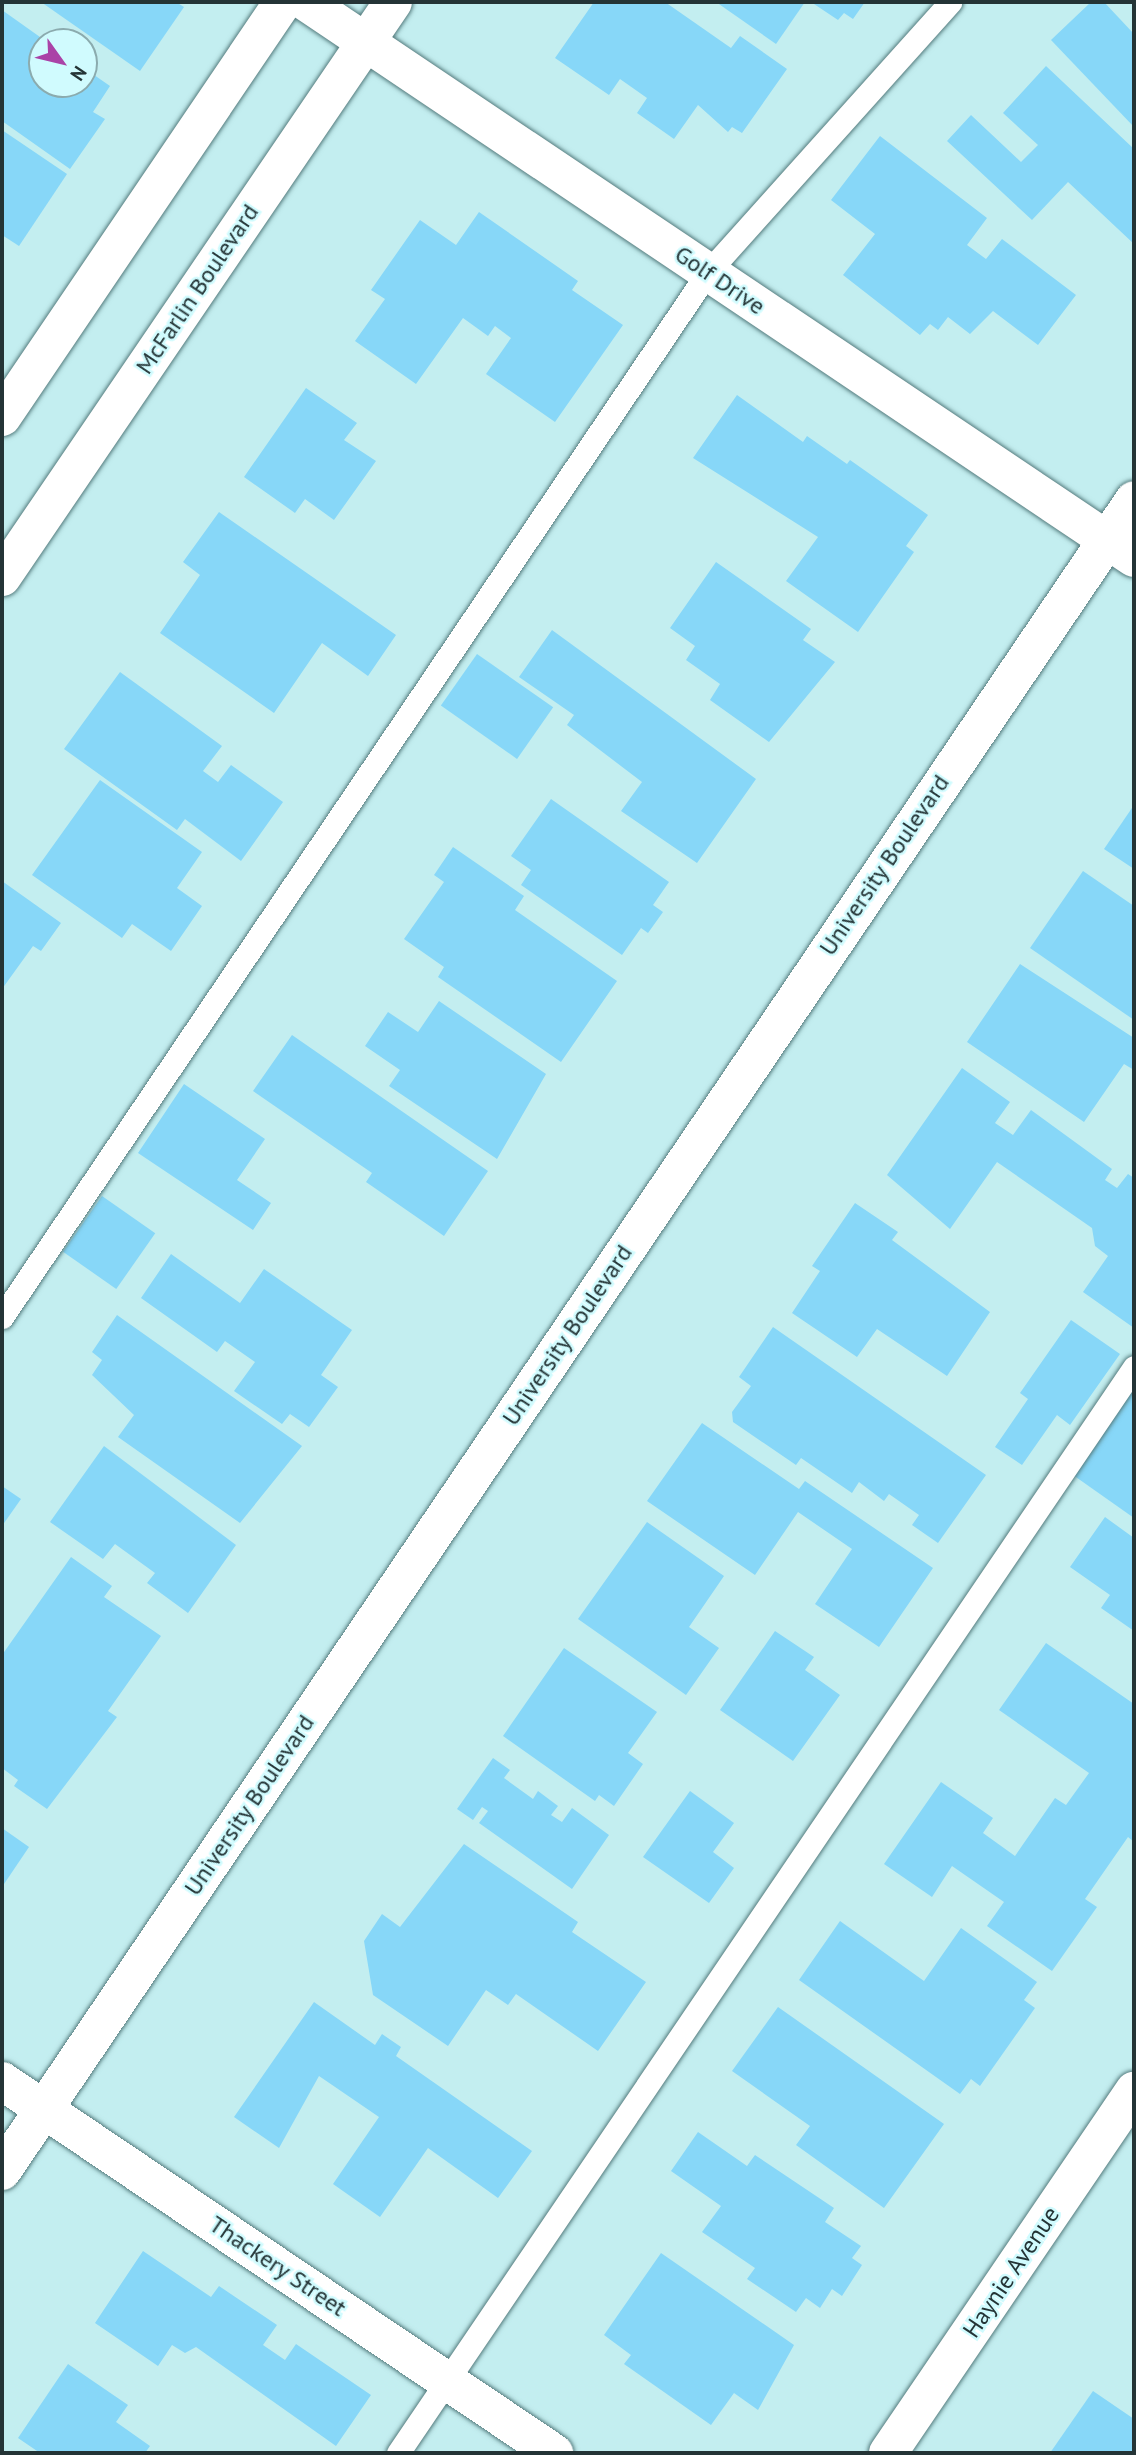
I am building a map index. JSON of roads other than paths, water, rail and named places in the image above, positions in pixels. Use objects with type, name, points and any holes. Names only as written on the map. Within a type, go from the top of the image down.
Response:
[{"type":"street","points":[[2,417],[284,2]]},
{"type":"street","name":"Golf Drive","points":[[306,2],[1119,548]]},
{"type":"street","name":"McFarlin Boulevard","points":[[2,577],[393,2]]},
{"type":"street","name":"University Boulevard","points":[[2,2171],[1119,548],[1134,500]]},
{"type":"street","name":"Thackery Street","points":[[2,2081],[554,2453]]},
{"type":"street","name":"Haynie Avenue","points":[[888,2453],[1134,2091]]},
{"type":"lane","points":[[2,1317],[708,272],[950,2]]},
{"type":"lane","points":[[398,2453],[1134,1367]]}]
